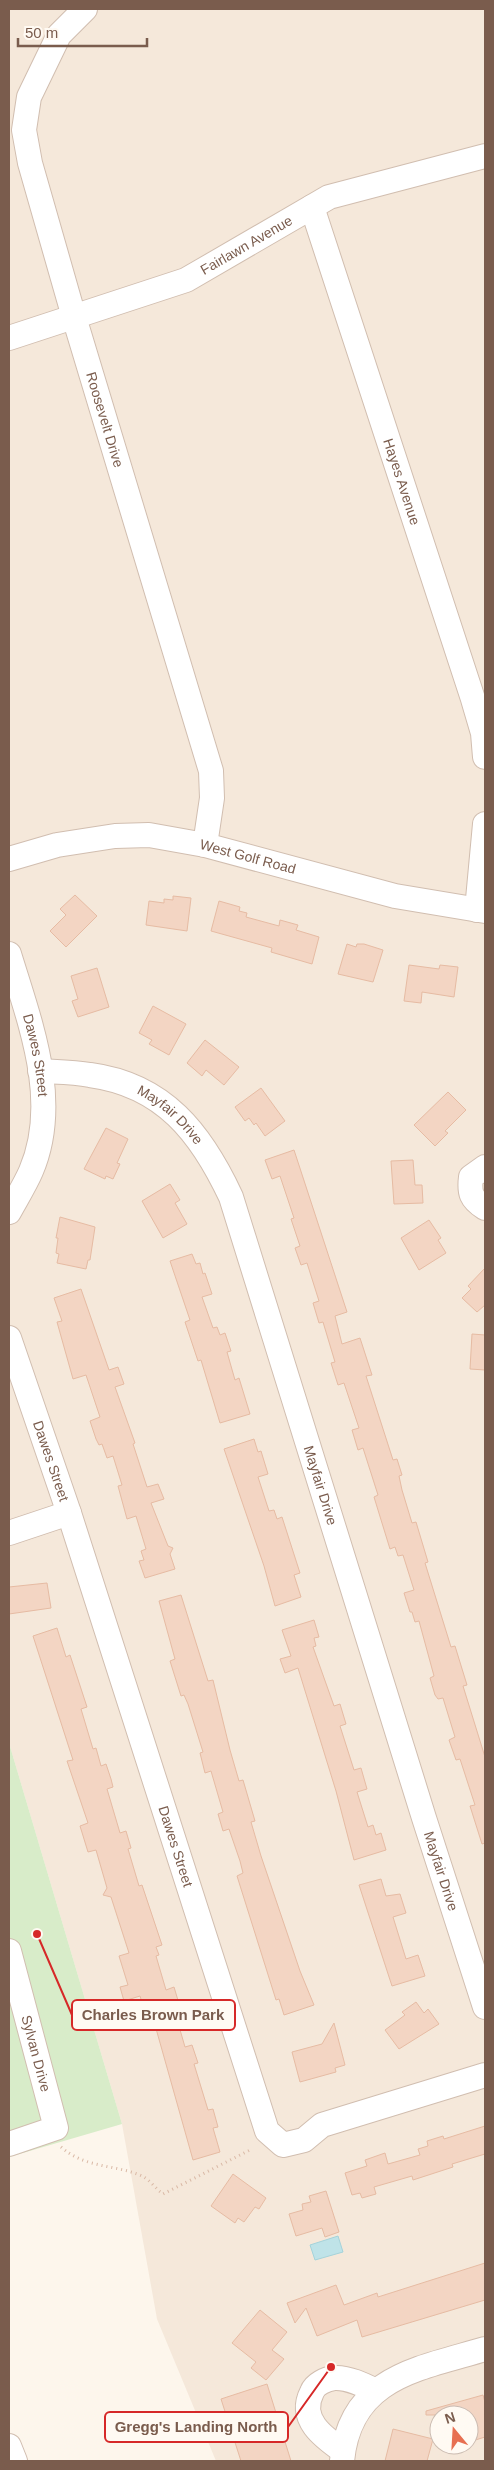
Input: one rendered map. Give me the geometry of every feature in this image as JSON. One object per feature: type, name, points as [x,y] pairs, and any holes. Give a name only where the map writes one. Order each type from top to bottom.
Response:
[{"type":"street","name":"Roosevelt Drive","points":[[85,9],[58,35],[17,118],[24,130],[30,163],[74,317],[211,771],[212,798],[205,845]]},
{"type":"street","name":"Fairlawn Avenue","points":[[9,338],[186,280],[329,197],[485,156]]},
{"type":"street","name":"Hayes Avenue","points":[[312,207],[473,699],[483,733],[485,757]]},
{"type":"street","points":[[481,910],[485,824]]},
{"type":"street","name":"West Golf Road","points":[[9,859],[57,845],[115,836],[149,835],[205,845],[394,896],[481,910]]},
{"type":"street","name":"Dawes Street","points":[[9,954],[28,1015],[44,1087],[42,1130],[31,1170],[9,1212]]},
{"type":"street","name":"Mayfair Drive","points":[[40,1071],[91,1074],[120,1081],[148,1092],[175,1112],[196,1134],[219,1171],[231,1197],[424,1818],[485,2007]]},
{"type":"street","points":[[485,1167],[471,1177],[469,1190],[473,1200],[485,1208]]},
{"type":"street","name":"Dawes Street","points":[[9,1338],[69,1513],[268,2130],[283,2145],[304,2140],[322,2125],[485,2075]]},
{"type":"street","points":[[9,1533],[69,1513]]},
{"type":"street","name":"Sylvan Drive","points":[[9,1951],[52,2129]]},
{"type":"street","points":[[9,2144],[52,2129]]},
{"type":"street","points":[[343,2456],[344,2442],[364,2400],[376,2390],[389,2381],[485,2349]]},
{"type":"street","points":[[343,2456],[322,2435],[310,2419],[306,2404],[312,2389],[324,2381],[336,2378],[356,2382],[376,2390]]},
{"type":"street","points":[[9,2446],[15,2461]]},
{"type":"path","points":[[52,2129],[63,2149],[98,2166],[135,2173],[145,2178],[163,2194],[252,2148]]},
{"type":"shaded area","points":[[9,9],[485,9],[485,2461],[216,2461],[157,2319],[122,2124],[9,1743]]},
{"type":"green space","points":[[9,1743],[122,2124],[9,2157]]},
{"type":"water","points":[[338,2236],[343,2252],[315,2260],[310,2245]]},
{"type":"building","points":[[75,895],[97,916],[66,947],[50,931],[66,915],[60,909]]},
{"type":"building","points":[[173,896],[191,898],[187,931],[146,925],[149,901],[164,903],[164,899],[173,900]]},
{"type":"building","points":[[219,901],[240,907],[239,911],[247,913],[246,917],[279,926],[280,920],[298,925],[296,930],[319,937],[312,964],[271,952],[272,948],[211,931]]},
{"type":"building","points":[[347,944],[356,947],[357,944],[364,944],[383,950],[373,982],[338,974]]},
{"type":"building","points":[[409,965],[439,969],[440,965],[458,967],[454,997],[422,992],[421,1003],[404,1001]]},
{"type":"building","points":[[97,968],[109,1007],[78,1017],[72,1001],[78,999],[71,976]]},
{"type":"building","points":[[153,1006],[186,1024],[169,1055],[149,1044],[152,1040],[139,1033]]},
{"type":"building","points":[[205,1040],[239,1067],[224,1085],[206,1070],[202,1076],[187,1063]]},
{"type":"building","points":[[261,1088],[285,1121],[265,1136],[256,1123],[254,1125],[249,1118],[245,1121],[235,1107]]},
{"type":"building","points":[[448,1092],[466,1110],[445,1131],[448,1133],[435,1146],[414,1125]]},
{"type":"building","points":[[106,1128],[128,1139],[117,1163],[120,1164],[113,1179],[106,1176],[105,1179],[84,1169]]},
{"type":"building","points":[[294,1150],[347,1312],[335,1316],[342,1344],[360,1338],[372,1375],[366,1376],[393,1460],[397,1459],[402,1475],[399,1476],[402,1490],[412,1523],[416,1522],[428,1562],[425,1563],[451,1647],[455,1646],[467,1685],[463,1686],[485,1757],[485,1843],[482,1844],[470,1806],[475,1805],[460,1759],[456,1760],[449,1740],[455,1737],[443,1698],[438,1699],[435,1695],[430,1678],[434,1676],[419,1621],[415,1622],[404,1593],[414,1590],[403,1555],[398,1556],[395,1547],[390,1549],[374,1497],[378,1495],[363,1448],[358,1450],[352,1430],[359,1428],[344,1383],[338,1385],[331,1363],[335,1362],[323,1322],[319,1323],[313,1303],[319,1301],[307,1263],[301,1265],[295,1248],[300,1246],[291,1219],[294,1218],[280,1176],[272,1179],[265,1160]]},
{"type":"building","points":[[413,1160],[415,1185],[422,1185],[423,1203],[394,1204],[391,1161]]},
{"type":"building","points":[[170,1184],[180,1200],[175,1203],[187,1224],[163,1238],[142,1201]]},
{"type":"building","points":[[60,1217],[95,1227],[90,1260],[88,1260],[86,1269],[57,1263],[59,1254],[56,1253],[58,1238],[56,1238]]},
{"type":"building","points":[[429,1220],[441,1238],[438,1240],[446,1253],[419,1270],[401,1238]]},
{"type":"building","points":[[192,1254],[196,1264],[200,1263],[203,1274],[205,1273],[212,1294],[202,1297],[213,1328],[217,1327],[220,1335],[225,1333],[231,1351],[227,1352],[235,1380],[239,1378],[250,1414],[220,1423],[201,1360],[198,1361],[185,1322],[190,1320],[170,1261]]},
{"type":"building","points":[[485,1268],[485,1305],[477,1312],[462,1298],[471,1289],[468,1286]]},
{"type":"building","points":[[81,1289],[109,1370],[118,1367],[124,1384],[115,1387],[135,1443],[133,1444],[147,1487],[158,1484],[164,1499],[151,1503],[168,1546],[173,1548],[170,1554],[175,1569],[145,1578],[139,1561],[144,1560],[141,1551],[146,1549],[136,1516],[127,1519],[118,1486],[122,1485],[113,1456],[107,1458],[102,1444],[99,1445],[96,1439],[90,1421],[100,1417],[86,1375],[73,1379],[57,1322],[62,1321],[54,1298]]},
{"type":"building","points":[[472,1334],[485,1335],[485,1370],[470,1369]]},
{"type":"building","points":[[254,1439],[258,1452],[261,1451],[268,1474],[258,1477],[269,1511],[274,1510],[277,1519],[282,1517],[300,1573],[294,1575],[301,1597],[275,1606],[264,1566],[224,1449]]},
{"type":"building","points":[[47,1583],[51,1608],[9,1614],[9,1587]]},
{"type":"building","points":[[181,1595],[208,1681],[213,1680],[239,1781],[243,1780],[255,1821],[251,1822],[261,1856],[300,1971],[314,2005],[284,2015],[279,1999],[276,2000],[237,1876],[243,1873],[240,1861],[229,1829],[223,1831],[218,1814],[223,1812],[211,1771],[205,1773],[200,1753],[203,1752],[188,1704],[184,1695],[181,1696],[170,1661],[175,1659],[159,1601]]},
{"type":"building","points":[[314,1620],[319,1637],[314,1638],[316,1646],[313,1647],[334,1706],[340,1704],[346,1724],[340,1726],[354,1770],[361,1768],[367,1789],[357,1792],[368,1827],[373,1825],[376,1835],[381,1833],[386,1850],[354,1860],[336,1791],[298,1668],[285,1673],[280,1659],[291,1656],[282,1630]]},
{"type":"building","points":[[57,1628],[66,1657],[70,1655],[87,1707],[81,1709],[93,1749],[96,1748],[101,1766],[106,1764],[111,1779],[113,1787],[107,1789],[120,1833],[126,1831],[131,1848],[128,1849],[139,1886],[142,1885],[162,1945],[156,1947],[159,1955],[156,1956],[166,1990],[174,1987],[180,2007],[174,2009],[185,2047],[192,2045],[198,2063],[194,2064],[208,2110],[213,2109],[218,2127],[213,2128],[220,2152],[193,2160],[155,2025],[149,2014],[146,2015],[140,1996],[124,2001],[120,1987],[128,1985],[119,1956],[129,1953],[111,1897],[103,1895],[107,1888],[96,1850],[88,1852],[80,1826],[88,1823],[67,1761],[73,1760],[33,1636]]},
{"type":"building","points":[[381,1879],[386,1896],[400,1894],[406,1913],[393,1917],[406,1959],[418,1955],[425,1976],[392,1986],[359,1885]]},
{"type":"building","points":[[416,2002],[424,2013],[428,2009],[439,2024],[399,2049],[385,2030],[405,2015],[402,2012]]},
{"type":"building","points":[[334,2023],[345,2065],[335,2068],[336,2072],[300,2082],[292,2052],[322,2044]]},
{"type":"building","points":[[485,2126],[485,2154],[452,2164],[453,2167],[413,2180],[412,2176],[374,2187],[376,2194],[362,2198],[360,2193],[352,2195],[345,2173],[367,2166],[365,2160],[385,2153],[388,2164],[420,2155],[418,2149],[428,2146],[427,2141],[443,2136],[444,2139]]},
{"type":"building","points":[[233,2174],[266,2198],[259,2209],[255,2207],[244,2222],[238,2218],[235,2223],[211,2206]]},
{"type":"building","points":[[326,2191],[339,2232],[325,2237],[322,2228],[296,2236],[289,2214],[303,2210],[302,2204],[311,2202],[309,2196]]},
{"type":"building","points":[[485,2263],[485,2300],[362,2337],[357,2320],[317,2336],[306,2308],[295,2323],[287,2303],[336,2285],[344,2305],[377,2293],[378,2297]]},
{"type":"building","points":[[260,2310],[287,2332],[272,2350],[284,2359],[266,2380],[251,2368],[256,2362],[232,2343]]},
{"type":"building","points":[[267,2384],[291,2461],[241,2461],[221,2399]]},
{"type":"building","points":[[483,2395],[485,2402],[485,2437],[479,2439],[479,2405],[447,2405]]},
{"type":"building","points":[[393,2429],[429,2438],[427,2461],[385,2461]]},
{"type":"place","name":"Charles Brown Park","points":[[37,1934]]},
{"type":"place","name":"Gregg's Landing North","points":[[331,2367]]}]
